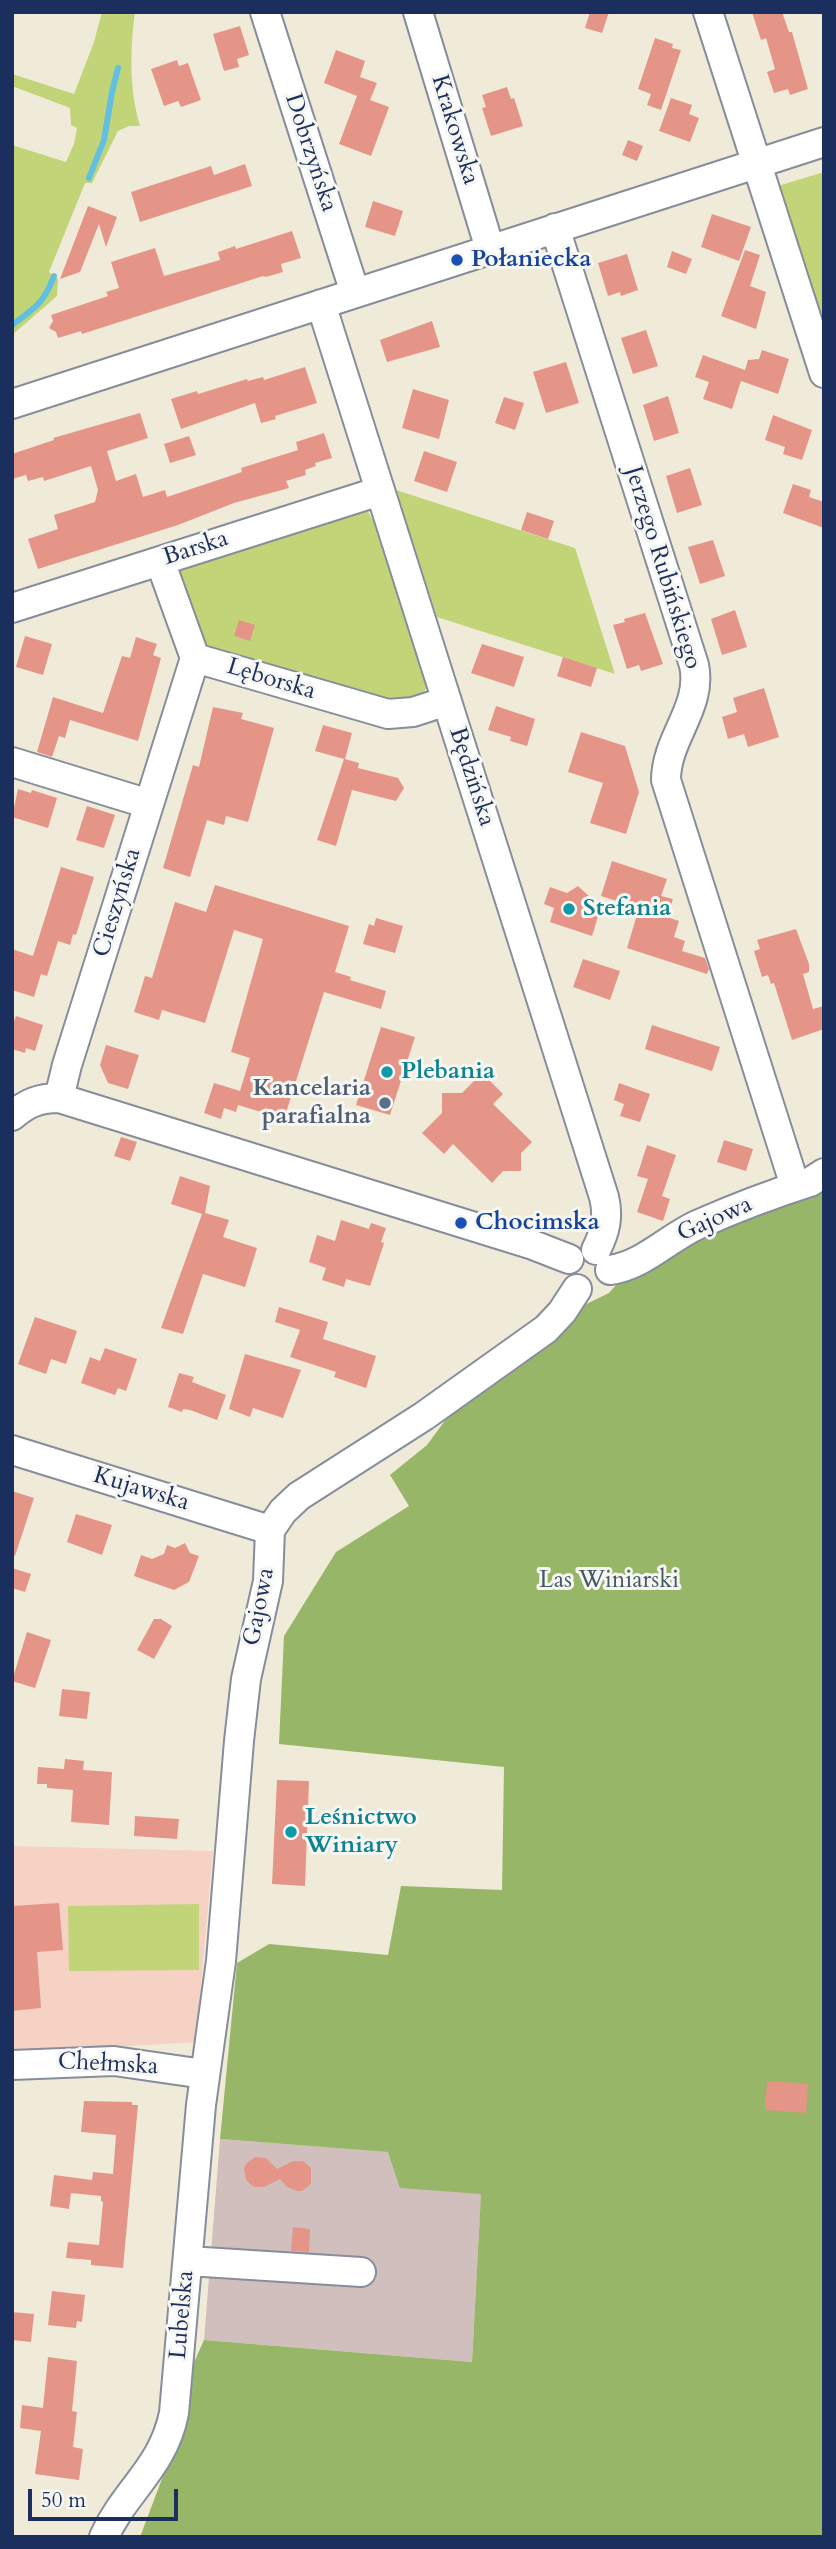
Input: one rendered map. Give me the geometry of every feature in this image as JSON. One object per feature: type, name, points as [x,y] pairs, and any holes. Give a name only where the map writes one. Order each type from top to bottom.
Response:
[{"type":"street","name":"Dobrzyńska","points":[[265,12],[355,293]]},
{"type":"street","name":"Krakowska","points":[[418,12],[491,249]]},
{"type":"street","points":[[708,12],[821,358]]},
{"type":"street","points":[[12,404],[824,142]]},
{"type":"street","name":"Jerzego Rubińskiego","points":[[555,228],[694,665],[694,698],[668,757],[666,780],[796,1186]]},
{"type":"street","name":"Będzińska","points":[[321,304],[604,1197],[607,1208],[603,1260]]},
{"type":"street","name":"Barska","points":[[12,608],[380,491]]},
{"type":"street","name":"Lęborska","points":[[160,561],[195,658],[388,714],[413,712],[447,701]]},
{"type":"street","name":"Cieszyńska","points":[[59,1098],[67,1065],[195,658]]},
{"type":"street","points":[[12,762],[149,804]]},
{"type":"street","points":[[12,1116],[25,1104],[42,1098],[59,1098],[533,1245],[569,1259]]},
{"type":"street","name":"Gajowa","points":[[603,1260],[633,1265],[664,1243],[697,1225],[824,1173]]},
{"type":"street","points":[[584,1248],[603,1260],[603,1284],[598,1288],[591,1291],[577,1289],[571,1284],[566,1272],[569,1259],[584,1248]]},
{"type":"street","points":[[270,1530],[283,1511],[299,1496],[424,1416],[546,1329],[562,1312],[577,1289]]},
{"type":"street","name":"Kujawska","points":[[12,1450],[270,1530]]},
{"type":"street","name":"Gajowa","points":[[204,2074],[221,1961],[244,1691],[268,1581],[270,1530]]},
{"type":"street","name":"Chełmska","points":[[12,2065],[114,2061],[204,2074]]},
{"type":"street","name":"Lubelska","points":[[104,2537],[116,2514],[158,2459],[171,2429],[204,2074]]},
{"type":"street","points":[[188,2261],[361,2272]]},
{"type":"shaded area","points":[[12,1846],[213,1851],[196,2042],[12,2053]]},
{"type":"shaded area","points":[[220,2139],[483,2159],[472,2362],[204,2340]]},
{"type":"green space","points":[[102,12],[135,12],[132,69],[140,126],[129,126],[118,131],[92,183],[85,183],[49,272],[58,279],[57,296],[12,335],[12,145],[66,162],[77,128],[71,125],[70,108],[12,86],[12,74],[74,94],[94,42]]},
{"type":"green space","points":[[824,172],[824,322],[816,312],[778,186]]},
{"type":"green space","points":[[396,490],[575,548],[615,674],[437,617]]},
{"type":"green space","points":[[362,509],[368,512],[376,525],[427,680],[424,696],[394,704],[210,650],[203,643],[178,579],[183,567]]},
{"type":"green space","name":"Las Winiarski","points":[[824,1184],[824,2537],[140,2537],[174,2447],[187,2378],[204,2340],[472,2362],[481,2194],[400,2188],[388,2152],[220,2139],[237,1963],[269,1944],[388,1955],[401,1886],[502,1890],[504,1767],[279,1744],[284,1636],[336,1552],[409,1506],[390,1475],[427,1445],[455,1407],[580,1307],[609,1293],[623,1277],[677,1246]]},
{"type":"green space","points":[[199,1904],[199,1970],[69,1971],[68,1906]]},
{"type":"building","points":[[590,12],[609,12],[602,33],[585,28]]},
{"type":"building","points":[[752,12],[782,12],[789,32],[792,32],[808,89],[790,95],[788,89],[774,93],[767,72],[775,69],[766,38],[761,40]]},
{"type":"building","points":[[240,26],[249,55],[237,59],[239,67],[224,71],[213,34]]},
{"type":"building","points":[[655,38],[681,50],[661,110],[647,105],[651,94],[638,89]]},
{"type":"building","points":[[336,50],[365,61],[360,77],[377,83],[370,100],[389,107],[371,156],[339,144],[357,96],[324,83]]},
{"type":"building","points":[[177,60],[179,66],[188,63],[201,100],[181,107],[178,101],[164,106],[151,69]]},
{"type":"building","points":[[507,87],[511,99],[514,98],[523,126],[491,136],[482,108],[486,107],[482,95]]},
{"type":"building","points":[[671,98],[692,105],[689,114],[699,118],[690,142],[659,131]]},
{"type":"building","points":[[628,140],[643,146],[637,161],[622,155]]},
{"type":"building","points":[[245,164],[252,186],[140,222],[131,192],[211,166],[214,175]]},
{"type":"building","points":[[373,201],[403,211],[395,236],[365,227]]},
{"type":"building","points":[[88,206],[117,217],[106,247],[99,224],[80,272],[60,279]]},
{"type":"building","points":[[712,214],[751,227],[739,261],[701,247]]},
{"type":"building","points":[[292,231],[301,258],[281,264],[283,272],[82,334],[81,331],[58,338],[56,332],[49,328],[53,321],[51,315],[108,296],[106,292],[119,288],[111,262],[155,248],[164,276],[220,260],[218,252],[235,246],[236,249]]},
{"type":"building","points":[[745,250],[760,255],[750,286],[766,292],[756,329],[721,316]]},
{"type":"building","points":[[672,251],[692,259],[686,274],[667,267]]},
{"type":"building","points":[[627,254],[638,290],[621,296],[620,292],[608,296],[598,263]]},
{"type":"building","points":[[432,321],[440,347],[387,362],[380,340]]},
{"type":"building","points":[[646,330],[658,366],[633,374],[621,338]]},
{"type":"building","points":[[762,350],[789,359],[778,394],[741,381],[732,409],[703,399],[709,382],[695,377],[703,355],[745,370],[748,360],[759,359]]},
{"type":"building","points":[[566,362],[579,403],[546,413],[533,372]]},
{"type":"building","points":[[305,367],[317,403],[261,423],[255,403],[181,429],[171,399],[247,379],[248,381],[263,377],[264,380]]},
{"type":"building","points":[[413,389],[449,400],[439,439],[402,428]]},
{"type":"building","points":[[668,396],[679,433],[654,441],[643,405]]},
{"type":"building","points":[[504,397],[524,403],[515,430],[495,423]]},
{"type":"building","points":[[140,413],[148,438],[107,451],[116,481],[136,474],[143,497],[165,490],[167,497],[242,472],[241,468],[298,450],[296,442],[324,433],[332,458],[315,463],[316,466],[305,470],[306,475],[286,481],[289,488],[234,503],[178,525],[38,569],[28,539],[58,529],[54,515],[95,502],[98,490],[91,466],[44,481],[43,477],[28,481],[26,475],[12,479],[12,454],[54,440],[53,438]]},
{"type":"building","points":[[773,415],[812,430],[802,460],[783,454],[785,447],[765,440]]},
{"type":"building","points":[[189,436],[196,455],[170,463],[164,444]]},
{"type":"building","points":[[424,451],[457,462],[447,492],[414,481]]},
{"type":"building","points":[[690,468],[702,505],[677,513],[666,476]]},
{"type":"building","points":[[793,484],[811,490],[809,497],[824,502],[824,528],[783,513]]},
{"type":"building","points":[[527,512],[554,521],[548,539],[521,530]]},
{"type":"building","points":[[713,540],[725,576],[700,584],[688,547]]},
{"type":"building","points":[[735,610],[747,647],[722,655],[711,619]]},
{"type":"building","points":[[645,613],[663,664],[641,671],[639,665],[627,669],[613,625]]},
{"type":"building","points":[[239,620],[255,625],[250,641],[234,636]]},
{"type":"building","points":[[25,636],[52,644],[43,675],[16,667]]},
{"type":"building","points":[[136,637],[157,644],[153,655],[161,658],[138,741],[70,720],[65,738],[59,736],[52,757],[37,752],[53,697],[103,713],[122,656],[130,658]]},
{"type":"building","points":[[482,644],[524,657],[514,687],[471,673]]},
{"type":"building","points":[[563,657],[597,668],[591,687],[557,676]]},
{"type":"building","points":[[764,688],[779,737],[748,747],[744,734],[728,739],[722,717],[737,712],[733,698]]},
{"type":"building","points":[[496,706],[535,719],[527,746],[510,741],[511,737],[488,730]]},
{"type":"building","points":[[213,707],[243,713],[241,719],[274,728],[248,822],[226,816],[224,825],[207,820],[190,877],[163,868],[193,765],[199,767]]},
{"type":"building","points":[[323,725],[352,733],[345,759],[359,763],[358,768],[398,778],[404,788],[396,801],[352,790],[336,846],[317,840],[344,759],[315,751]]},
{"type":"building","points":[[581,732],[625,746],[639,792],[626,834],[590,823],[603,783],[568,772]]},
{"type":"building","points":[[18,789],[31,793],[32,790],[57,798],[48,828],[12,817]]},
{"type":"building","points":[[87,806],[115,815],[104,848],[76,840]]},
{"type":"building","points":[[612,861],[667,879],[661,896],[673,899],[667,917],[679,921],[674,937],[685,941],[682,951],[705,958],[709,969],[707,974],[627,948],[639,908],[601,896]]},
{"type":"building","points":[[61,867],[94,877],[76,935],[73,934],[70,945],[58,941],[47,976],[41,974],[34,997],[12,990],[12,949],[33,956]]},
{"type":"building","points":[[215,885],[349,926],[335,972],[351,977],[350,980],[386,991],[381,1009],[324,992],[284,1119],[238,1105],[236,1112],[224,1108],[221,1119],[204,1113],[214,1083],[240,1091],[250,1058],[231,1052],[263,939],[234,930],[205,1023],[162,1010],[159,1020],[134,1012],[145,976],[152,978],[175,902],[206,912]]},
{"type":"building","name":"Stefania","points":[[578,886],[601,907],[592,936],[550,922],[554,908],[544,904],[550,887],[567,893]]},
{"type":"building","points":[[376,918],[403,926],[395,953],[363,944],[369,924],[374,926]]},
{"type":"building","points":[[796,929],[809,964],[809,972],[803,974],[813,1009],[824,1006],[824,1029],[792,1040],[774,983],[771,984],[768,975],[762,977],[754,951],[760,949],[757,940]]},
{"type":"building","points":[[583,959],[620,971],[610,1000],[573,987]]},
{"type":"building","points":[[16,1016],[43,1025],[35,1051],[26,1048],[25,1053],[12,1049],[12,1027]]},
{"type":"building","points":[[652,1025],[720,1047],[712,1071],[645,1049]]},
{"type":"building","name":"Plebania","points":[[381,1027],[415,1037],[390,1115],[356,1105]]},
{"type":"building","points":[[106,1045],[139,1055],[128,1089],[108,1083],[100,1065]]},
{"type":"building","points":[[482,1073],[503,1094],[493,1104],[532,1142],[521,1153],[521,1171],[503,1171],[492,1183],[453,1144],[444,1154],[422,1133],[442,1113],[442,1093],[462,1093]]},
{"type":"building","points":[[619,1083],[650,1094],[640,1122],[620,1116],[624,1104],[614,1100]]},
{"type":"building","points":[[121,1137],[137,1142],[130,1161],[114,1156]]},
{"type":"building","points":[[724,1140],[753,1149],[746,1171],[717,1162]]},
{"type":"building","points":[[647,1145],[676,1155],[662,1196],[670,1199],[663,1221],[637,1212],[648,1179],[637,1176]]},
{"type":"building","points":[[180,1176],[210,1186],[205,1213],[229,1220],[223,1237],[257,1248],[245,1287],[203,1274],[183,1334],[161,1328],[202,1214],[171,1204]]},
{"type":"building","points":[[341,1220],[369,1229],[371,1223],[386,1228],[370,1286],[346,1279],[344,1287],[322,1280],[326,1268],[309,1262],[317,1235],[335,1241]]},
{"type":"building","points":[[279,1307],[328,1322],[323,1339],[376,1356],[366,1388],[334,1377],[336,1372],[290,1357],[300,1330],[275,1322]]},
{"type":"building","points":[[35,1317],[77,1331],[66,1364],[51,1359],[46,1374],[18,1364]]},
{"type":"building","points":[[105,1348],[137,1359],[126,1391],[118,1388],[115,1395],[81,1383],[90,1357],[100,1361]]},
{"type":"building","points":[[245,1354],[301,1370],[283,1418],[253,1408],[250,1417],[229,1409]]},
{"type":"building","points":[[179,1373],[194,1377],[192,1382],[226,1395],[217,1420],[190,1410],[183,1409],[182,1412],[168,1407]]},
{"type":"building","points":[[12,1491],[34,1498],[15,1556],[12,1555]]},
{"type":"building","points":[[76,1514],[112,1525],[102,1555],[67,1542]]},
{"type":"building","points":[[185,1543],[190,1553],[199,1556],[189,1582],[174,1590],[134,1576],[141,1555],[152,1559],[164,1554],[167,1545],[175,1548]]},
{"type":"building","points":[[12,1568],[31,1574],[25,1592],[12,1588]]},
{"type":"building","points":[[154,1619],[161,1619],[172,1626],[154,1659],[137,1650]]},
{"type":"building","points":[[27,1632],[51,1640],[35,1688],[12,1681]]},
{"type":"building","points":[[62,1689],[90,1692],[87,1719],[59,1716]]},
{"type":"building","points":[[65,1759],[84,1761],[83,1770],[112,1772],[109,1825],[71,1822],[73,1790],[47,1788],[47,1784],[37,1784],[38,1767],[64,1769]]},
{"type":"building","name":"Leśnictwo Winiary","points":[[277,1780],[309,1781],[305,1886],[272,1884]]},
{"type":"building","points":[[135,1816],[179,1819],[177,1839],[134,1836]]},
{"type":"building","points":[[59,1903],[63,1950],[37,1952],[41,2008],[12,2011],[12,1906]]},
{"type":"building","points":[[767,2081],[808,2084],[806,2113],[765,2110]]},
{"type":"building","points":[[84,2101],[132,2102],[132,2105],[138,2105],[123,2268],[91,2265],[91,2260],[66,2258],[68,2242],[99,2245],[103,2202],[101,2196],[71,2193],[69,2209],[50,2206],[54,2175],[92,2180],[93,2172],[113,2174],[116,2135],[81,2132]]},
{"type":"building","points":[[255,2157],[266,2158],[277,2169],[293,2161],[303,2161],[311,2168],[311,2184],[302,2191],[297,2191],[287,2187],[280,2179],[264,2187],[254,2187],[246,2180],[244,2169]]},
{"type":"building","points":[[293,2227],[310,2229],[309,2252],[291,2251]]},
{"type":"building","points":[[52,2291],[85,2295],[82,2322],[77,2321],[76,2328],[48,2325]]},
{"type":"building","points":[[12,2312],[34,2314],[31,2342],[12,2340]]},
{"type":"building","points":[[48,2357],[77,2361],[72,2411],[77,2412],[73,2447],[83,2449],[79,2480],[35,2474],[41,2431],[20,2428],[22,2405],[43,2408]]},
{"type":"waterway","points":[[89,178],[104,140],[118,68]]},
{"type":"waterway","points":[[12,325],[38,304],[54,276]]},
{"type":"place","name":"Połaniecka","points":[[457,260]]},
{"type":"place","name":"Stefania","points":[[569,909]]},
{"type":"place","name":"Plebania","points":[[387,1072]]},
{"type":"place","name":"Kancelaria parafialna","points":[[385,1103]]},
{"type":"place","name":"Chocimska","points":[[461,1223]]},
{"type":"place","name":"Leśnictwo Winiary","points":[[291,1832]]}]
